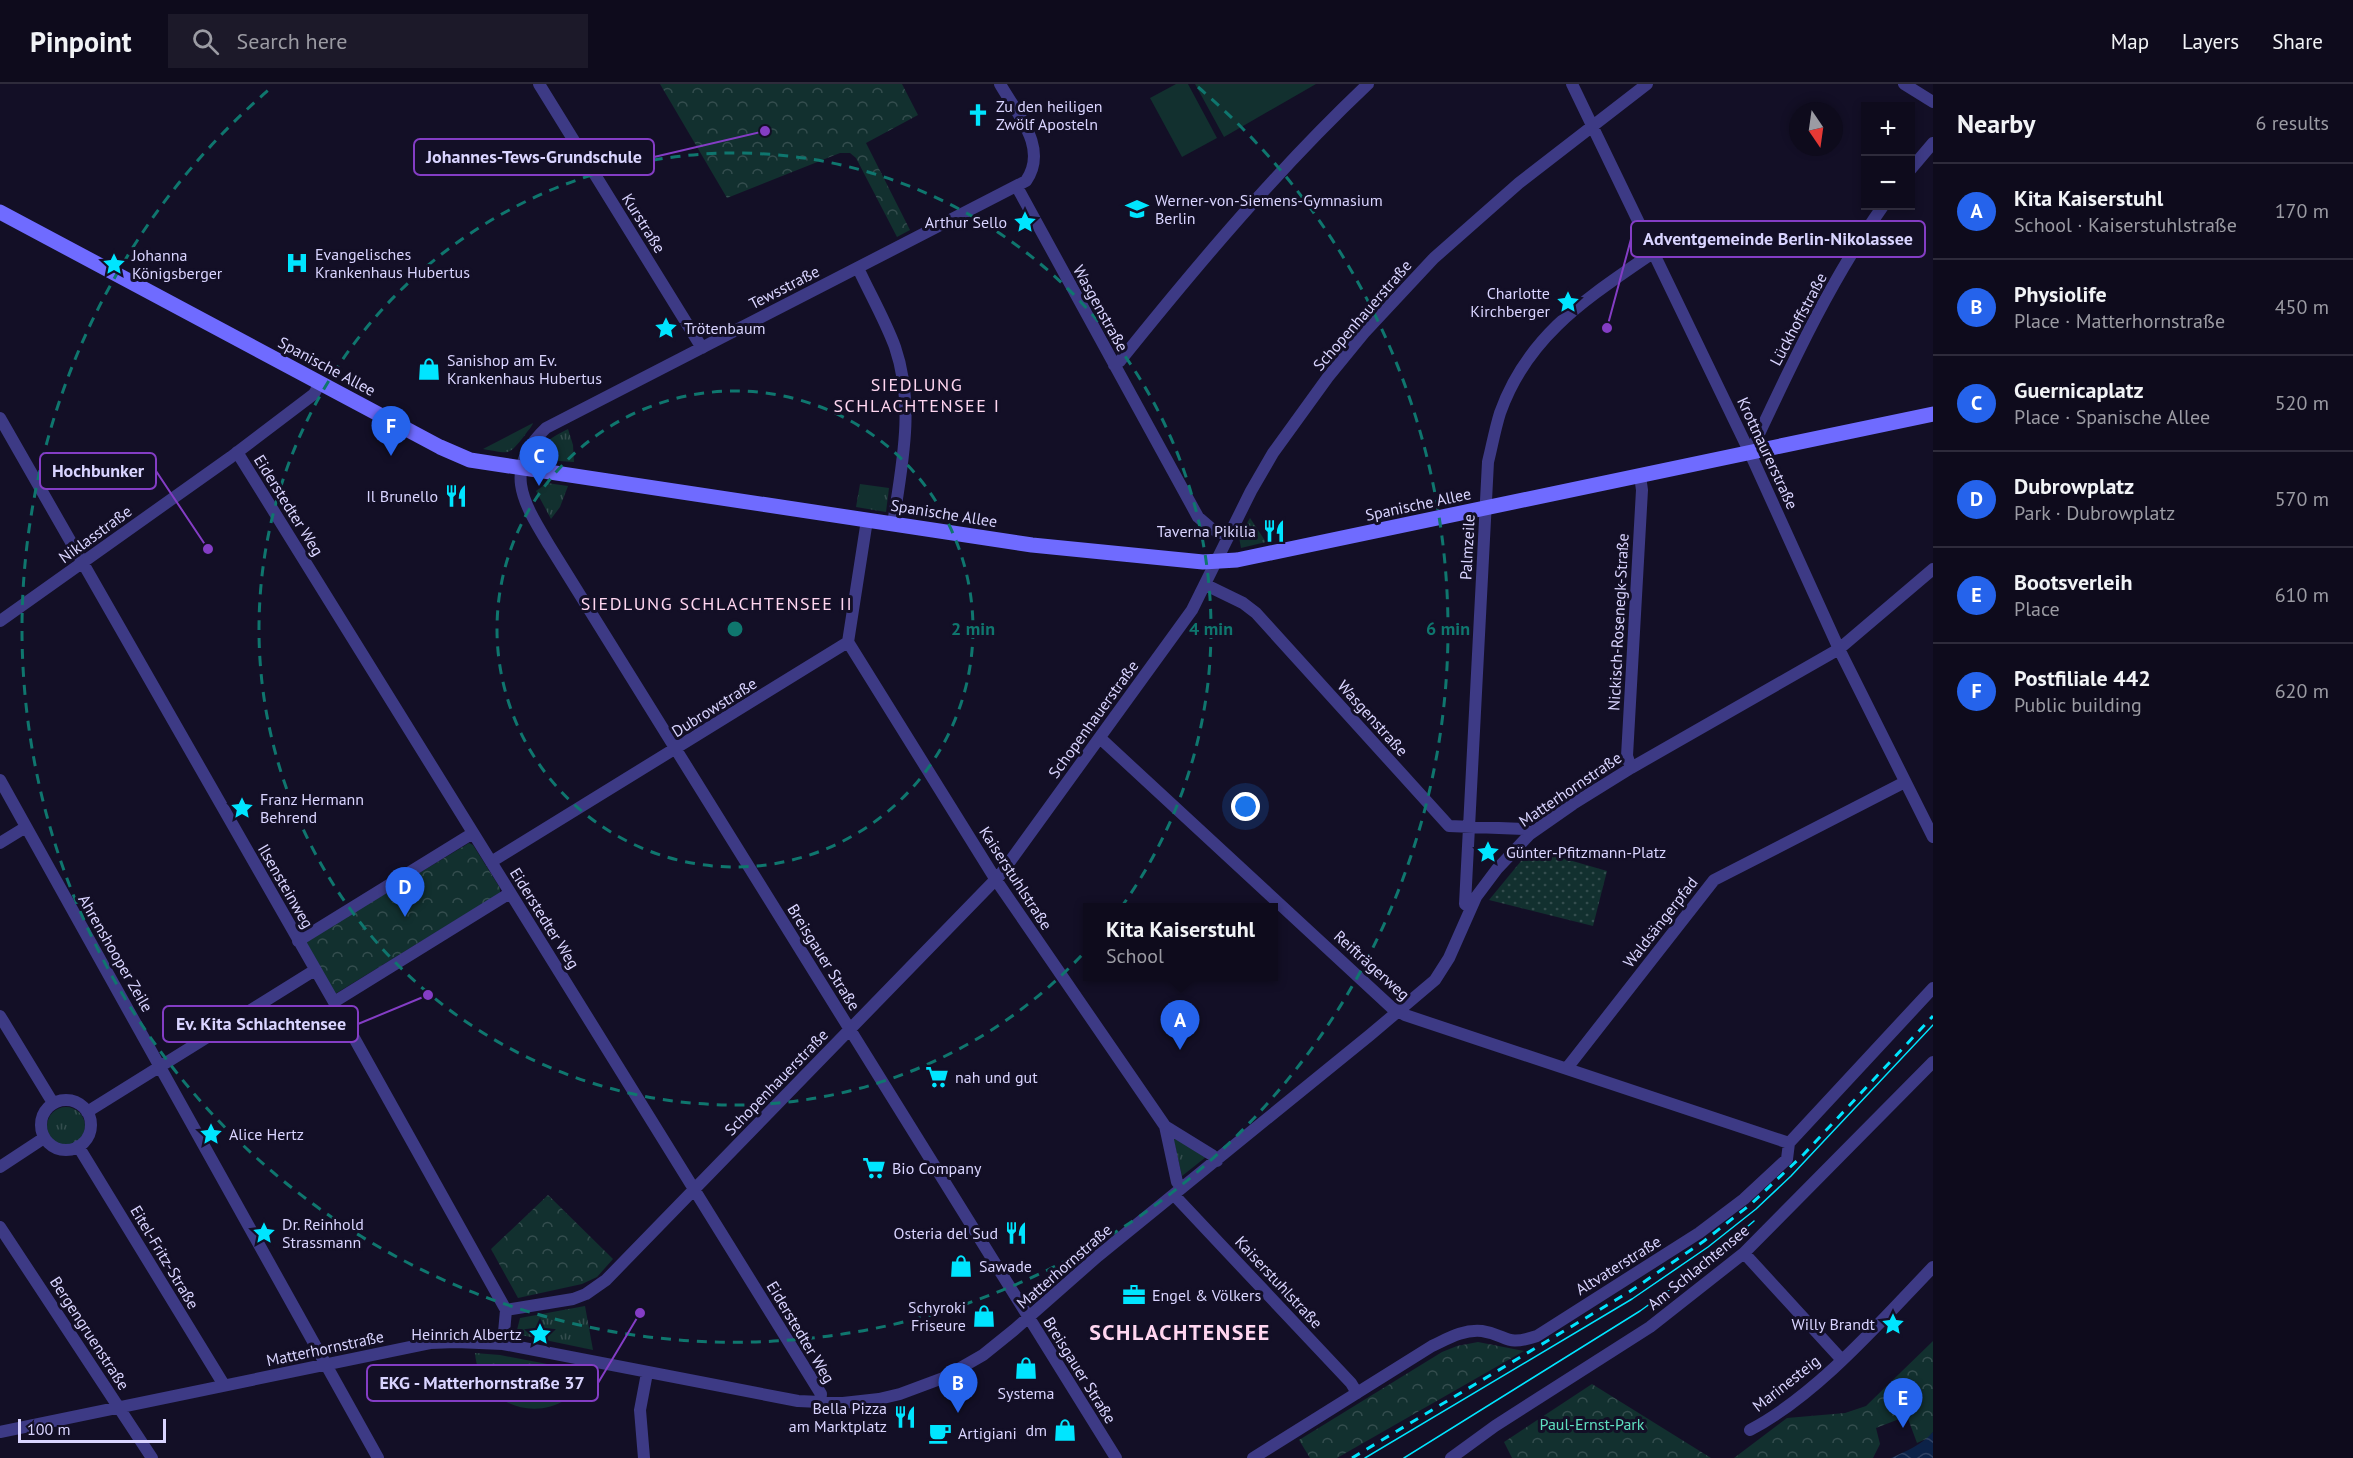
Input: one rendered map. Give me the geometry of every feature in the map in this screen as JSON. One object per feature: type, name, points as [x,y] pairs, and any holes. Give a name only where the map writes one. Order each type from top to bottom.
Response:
[{"type":"main road","name":"Spanische Allee","points":[[0,212],[455,454],[488,463],[1032,545],[1171,559],[1215,561],[1257,556],[1933,414]]},
{"type":"street","name":"Kurstraße","points":[[538,84],[702,348]]},
{"type":"street","points":[[1000,84],[1032,139],[1035,152],[1035,165],[1032,173],[1017,188]]},
{"type":"street","points":[[1114,365],[1195,268],[1276,177],[1368,84]]},
{"type":"street","name":"Krottnaurerstraße","points":[[1572,84],[1750,453],[1839,649],[1933,837]]},
{"type":"street","name":"Schopenhauerstraße","points":[[506,1310],[573,1299],[586,1294],[606,1280],[996,880],[1192,610],[1206,585],[1215,561],[1273,453],[1328,377],[1364,333],[1434,258],[1519,183],[1647,84]]},
{"type":"street","points":[[1904,84],[1933,102]]},
{"type":"street","points":[[1915,165],[1933,143]]},
{"type":"street","name":"Tewsstraße","points":[[522,468],[529,446],[546,428],[1017,188]]},
{"type":"street","name":"Wasgenstraße","points":[[1017,188],[1198,517],[1212,529],[1228,536]]},
{"type":"street","name":"Lückhoffstraße","points":[[1750,453],[1799,349],[1830,292],[1880,210]]},
{"type":"street","name":"Palmzeile","points":[[1470,908],[1465,904],[1468,827],[1488,462],[1496,425],[1514,381],[1545,336],[1572,310],[1654,252]]},
{"type":"street","points":[[858,268],[896,349],[905,396],[905,440],[893,524]]},
{"type":"street","name":"Niklasstraße","points":[[0,621],[237,452],[314,394],[320,383]]},
{"type":"street","name":"Ilsensteinweg","points":[[0,418],[334,1002],[506,1310]]},
{"type":"street","name":"Eiderstedter Weg","points":[[237,452],[820,1394],[820,1403]]},
{"type":"street","name":"Breisgauer Straße","points":[[522,468],[522,495],[527,509],[1116,1458]]},
{"type":"street","name":"Nickisch-Rosenegk-Straße","points":[[1631,768],[1627,756],[1640,520],[1640,476]]},
{"type":"street","points":[[848,642],[867,520]]},
{"type":"street","name":"Matterhornstraße","points":[[0,1432],[430,1343],[502,1344],[647,1373],[820,1403],[879,1399],[919,1388],[943,1378],[983,1355],[1029,1318],[1098,1256],[1399,1012],[1435,980],[1443,968],[1470,908],[1497,869],[1530,834],[1631,768],[1839,649],[1933,569]]},
{"type":"street","name":"Wasgenstraße","points":[[1206,585],[1243,603],[1256,613],[1449,826],[1524,829],[1530,834]]},
{"type":"street","name":"Dubrowstraße","points":[[491,862],[848,642]]},
{"type":"street","name":"Kaiserstuhlstraße","points":[[848,642],[996,880],[1165,1126],[1178,1191],[1351,1383],[1357,1393]]},
{"type":"street","name":"Reifträgerweg","points":[[1100,738],[1399,1012],[1789,1143]]},
{"type":"street","name":"Ahrenshooper Zeile","points":[[0,780],[378,1458]]},
{"type":"street","name":"Waldsängerpfad","points":[[1567,1068],[1714,880],[1905,782]]},
{"type":"street","points":[[0,843],[26,827]]},
{"type":"street","points":[[298,941],[473,833]]},
{"type":"street","points":[[334,1002],[510,893]]},
{"type":"street","points":[[87,1112],[315,970]]},
{"type":"street","name":"Altvaterstraße","points":[[1253,1458],[1432,1346],[1458,1334],[1483,1331],[1519,1342],[1537,1336],[1662,1258],[1744,1199],[1787,1159],[1789,1143],[1933,988]]},
{"type":"street","points":[[0,1016],[53,1103]]},
{"type":"street","name":"Am Schlachtensee","points":[[1451,1458],[1495,1426],[1650,1327],[1744,1253],[1933,1062]]},
{"type":"street","points":[[68,1100],[82,1106],[87,1112],[90,1119],[88,1135],[78,1146],[71,1149],[56,1148],[44,1138],[42,1116],[53,1103],[68,1100]]},
{"type":"street","name":"Kaiserstuhlstraße","points":[[1165,1126],[1212,1155],[1217,1161]]},
{"type":"street","points":[[0,1167],[44,1138]]},
{"type":"street","name":"Eitel-Fritz-Straße","points":[[78,1146],[224,1385]]},
{"type":"street","name":"Bergengruenstraße","points":[[0,1227],[152,1458]]},
{"type":"street","name":"Marinesteig","points":[[1744,1253],[1842,1360]]},
{"type":"street","name":"Marinesteig","points":[[1750,1430],[1772,1418],[1842,1360],[1933,1267]]},
{"type":"street","points":[[502,1344],[506,1310]]},
{"type":"street","points":[[645,1458],[640,1410],[647,1373]]},
{"type":"green space","points":[[660,84],[902,84],[918,115],[866,143],[910,230],[897,237],[856,158],[850,153],[840,153],[727,198]]},
{"type":"green space","points":[[1176,84],[1188,84],[1217,138],[1182,157],[1150,98]]},
{"type":"green space","points":[[1195,84],[1316,84],[1224,137]]},
{"type":"green space","points":[[533,423],[512,450],[504,452],[483,449]]},
{"type":"green space","points":[[568,429],[573,445],[574,462],[544,460],[538,451],[548,441]]},
{"type":"green space","points":[[547,483],[568,486],[560,507],[551,519],[536,491]]},
{"type":"green space","points":[[860,484],[889,488],[886,512],[856,507]]},
{"type":"green space","points":[[1250,518],[1266,542],[1241,548],[1239,537]]},
{"type":"green space","points":[[469,843],[473,845],[500,888],[500,893],[335,994],[307,946],[307,941]]},
{"type":"green space","points":[[1531,849],[1607,871],[1593,926],[1489,900]]},
{"type":"green space","points":[[66,1107],[73,1108],[79,1113],[84,1119],[84,1133],[79,1139],[73,1144],[66,1145],[59,1144],[53,1139],[48,1133],[47,1126],[48,1119],[53,1113],[59,1108]]},
{"type":"green space","points":[[1173,1137],[1206,1157],[1182,1176]]},
{"type":"green space","points":[[548,1195],[613,1259],[597,1277],[582,1284],[518,1298],[491,1249]]},
{"type":"green space","points":[[585,1306],[593,1350],[516,1334],[520,1318]]},
{"type":"green space","points":[[1933,1341],[1933,1432],[1928,1438],[1917,1443],[1907,1416],[1876,1428],[1880,1444],[1873,1458],[1734,1458],[1787,1418],[1845,1413],[1866,1406]]},
{"type":"green space","points":[[1478,1342],[1524,1351],[1337,1458],[1310,1458],[1299,1440],[1442,1352]]},
{"type":"green space","points":[[475,1353],[500,1355],[589,1372],[577,1390],[561,1402],[543,1408],[524,1408],[506,1402],[491,1391],[480,1374]]},
{"type":"green space","name":"Paul-Ernst-Park","points":[[1592,1384],[1711,1458],[1512,1458],[1504,1442]]},
{"type":"water","points":[[1933,1432],[1933,1458],[1891,1458],[1919,1444]]},
{"type":"tram line","points":[[1365,1458],[1632,1299],[1708,1247],[1756,1209],[1791,1176],[1933,1025]]},
{"type":"tram line","points":[[1404,1458],[1640,1311],[1697,1270],[1754,1221]]},
{"type":"railway","points":[[1352,1458],[1629,1292],[1704,1241],[1751,1204],[1804,1154],[1933,1016]]},
{"type":"place","name":"Zu den heiligen Zwölf Aposteln","points":[[978,115]]},
{"type":"place","name":"Johannes-Tews-Grundschule","points":[[765,131]]},
{"type":"place","name":"Werner-von-Siemens-Gymnasium Berlin","points":[[1137,209]]},
{"type":"place","name":"Arthur Sello","points":[[1025,222]]},
{"type":"place","name":"Evangelisches Krankenhaus Hubertus","points":[[297,263]]},
{"type":"place","name":"Johanna Königsberger","points":[[114,264]]},
{"type":"place","name":"Charlotte Kirchberger","points":[[1568,302]]},
{"type":"place","name":"Trötenbaum","points":[[666,328]]},
{"type":"place","name":"Adventgemeinde Berlin-Nikolassee","points":[[1607,328]]},
{"type":"place","name":"Sanishop am Ev. Krankenhaus Hubertus","points":[[429,369]]},
{"type":"place","name":"Postfiliale 442","points":[[391,456]]},
{"type":"place","name":"Guernicaplatz","points":[[539,486]]},
{"type":"place","name":"Il Brunello","points":[[456,496]]},
{"type":"place","name":"Taverna Pikilia","points":[[1274,531]]},
{"type":"place","name":"Hochbunker","points":[[208,549]]},
{"type":"place","name":"Franz Hermann Behrend","points":[[242,808]]},
{"type":"place","name":"Günter-Pfitzmann-Platz","points":[[1488,852]]},
{"type":"place","name":"Dubrowplatz","points":[[405,917]]},
{"type":"place","name":"Ev. Kita Schlachtensee","points":[[428,995]]},
{"type":"place","name":"Kita Kaiserstuhl","points":[[1180,1050]]},
{"type":"place","name":"nah und gut","points":[[937,1077]]},
{"type":"place","name":"Alice Hertz","points":[[211,1134]]},
{"type":"place","name":"Bio Company","points":[[874,1168]]},
{"type":"place","name":"Dr. Reinhold Strassmann","points":[[264,1233]]},
{"type":"place","name":"Osteria del Sud","points":[[1016,1233]]},
{"type":"place","name":"Sawade","points":[[961,1266]]},
{"type":"place","name":"Engel & Völkers","points":[[1134,1295]]},
{"type":"place","name":"EKG - Matterhornstraße 37","points":[[640,1313]]},
{"type":"place","name":"Schyroki Friseure","points":[[984,1316]]},
{"type":"place","name":"Willy Brandt","points":[[1893,1324]]},
{"type":"place","name":"Heinrich Albertz","points":[[540,1334]]},
{"type":"place","name":"Systema","points":[[1026,1368]]},
{"type":"place","name":"Physiolife","points":[[958,1413]]},
{"type":"place","name":"Bella Pizza am Marktplatz","points":[[905,1417]]},
{"type":"place","name":"Bootsverleih","points":[[1903,1428]]},
{"type":"place","name":"dm","points":[[1065,1430]]},
{"type":"place","name":"Artigiani","points":[[940,1433]]},
{"type":"district","name":"SIEDLUNG SCHLACHTENSEE I","points":[[917,394]]},
{"type":"district","name":"SIEDLUNG SCHLACHTENSEE II","points":[[717,603]]},
{"type":"district","name":"SCHLACHTENSEE","points":[[1180,1332]]}]
